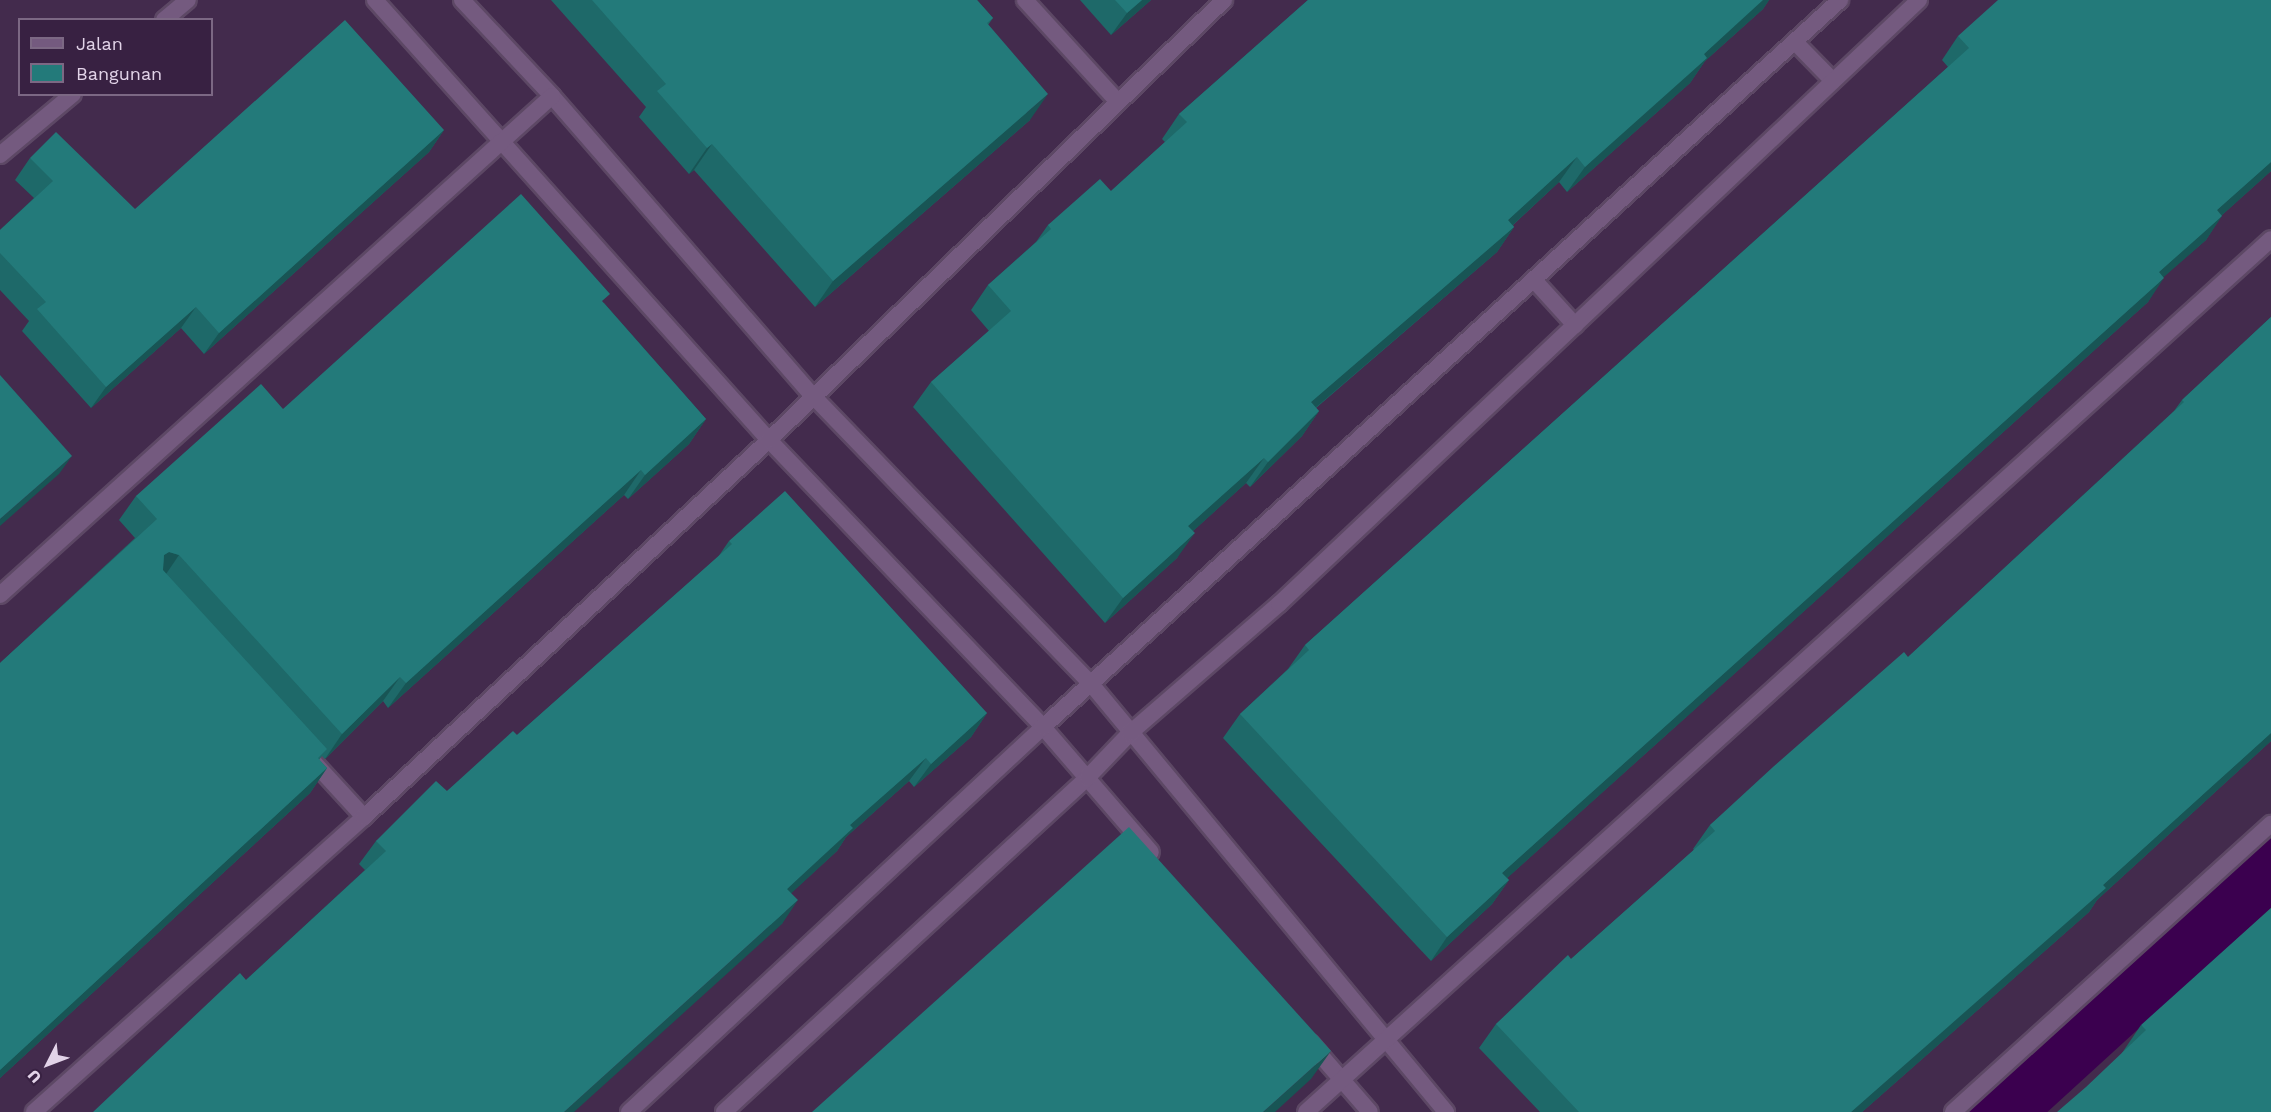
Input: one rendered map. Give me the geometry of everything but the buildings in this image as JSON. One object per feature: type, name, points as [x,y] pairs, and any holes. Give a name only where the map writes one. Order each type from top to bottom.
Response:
[{"type":"street","points":[[166,18],[188,0]]},
{"type":"street","points":[[375,0],[769,440],[1043,727],[1165,869]]},
{"type":"street","points":[[462,0],[552,96],[814,398],[1092,685],[1383,1039],[1446,1112]]},
{"type":"street","points":[[1025,0],[1118,102]]},
{"type":"street","points":[[34,1112],[364,817],[814,398],[1224,0]]},
{"type":"street","points":[[629,1112],[1043,727],[1092,685],[1840,0]]},
{"type":"street","points":[[723,1112],[1088,777],[1130,733],[1279,604],[1919,0]]},
{"type":"street","points":[[1795,42],[1833,81]]},
{"type":"street","points":[[0,155],[71,96]]},
{"type":"street","points":[[0,595],[552,96]]},
{"type":"street","points":[[1306,1112],[1383,1039],[2271,239]]},
{"type":"street","points":[[1534,280],[1575,325]]},
{"type":"street","points":[[300,746],[364,817]]},
{"type":"street","points":[[1953,1112],[2271,824]]},
{"type":"street","points":[[1302,1034],[1370,1112]]},
{"type":"waterway","points":[[1994,1112],[2271,859]]}]
